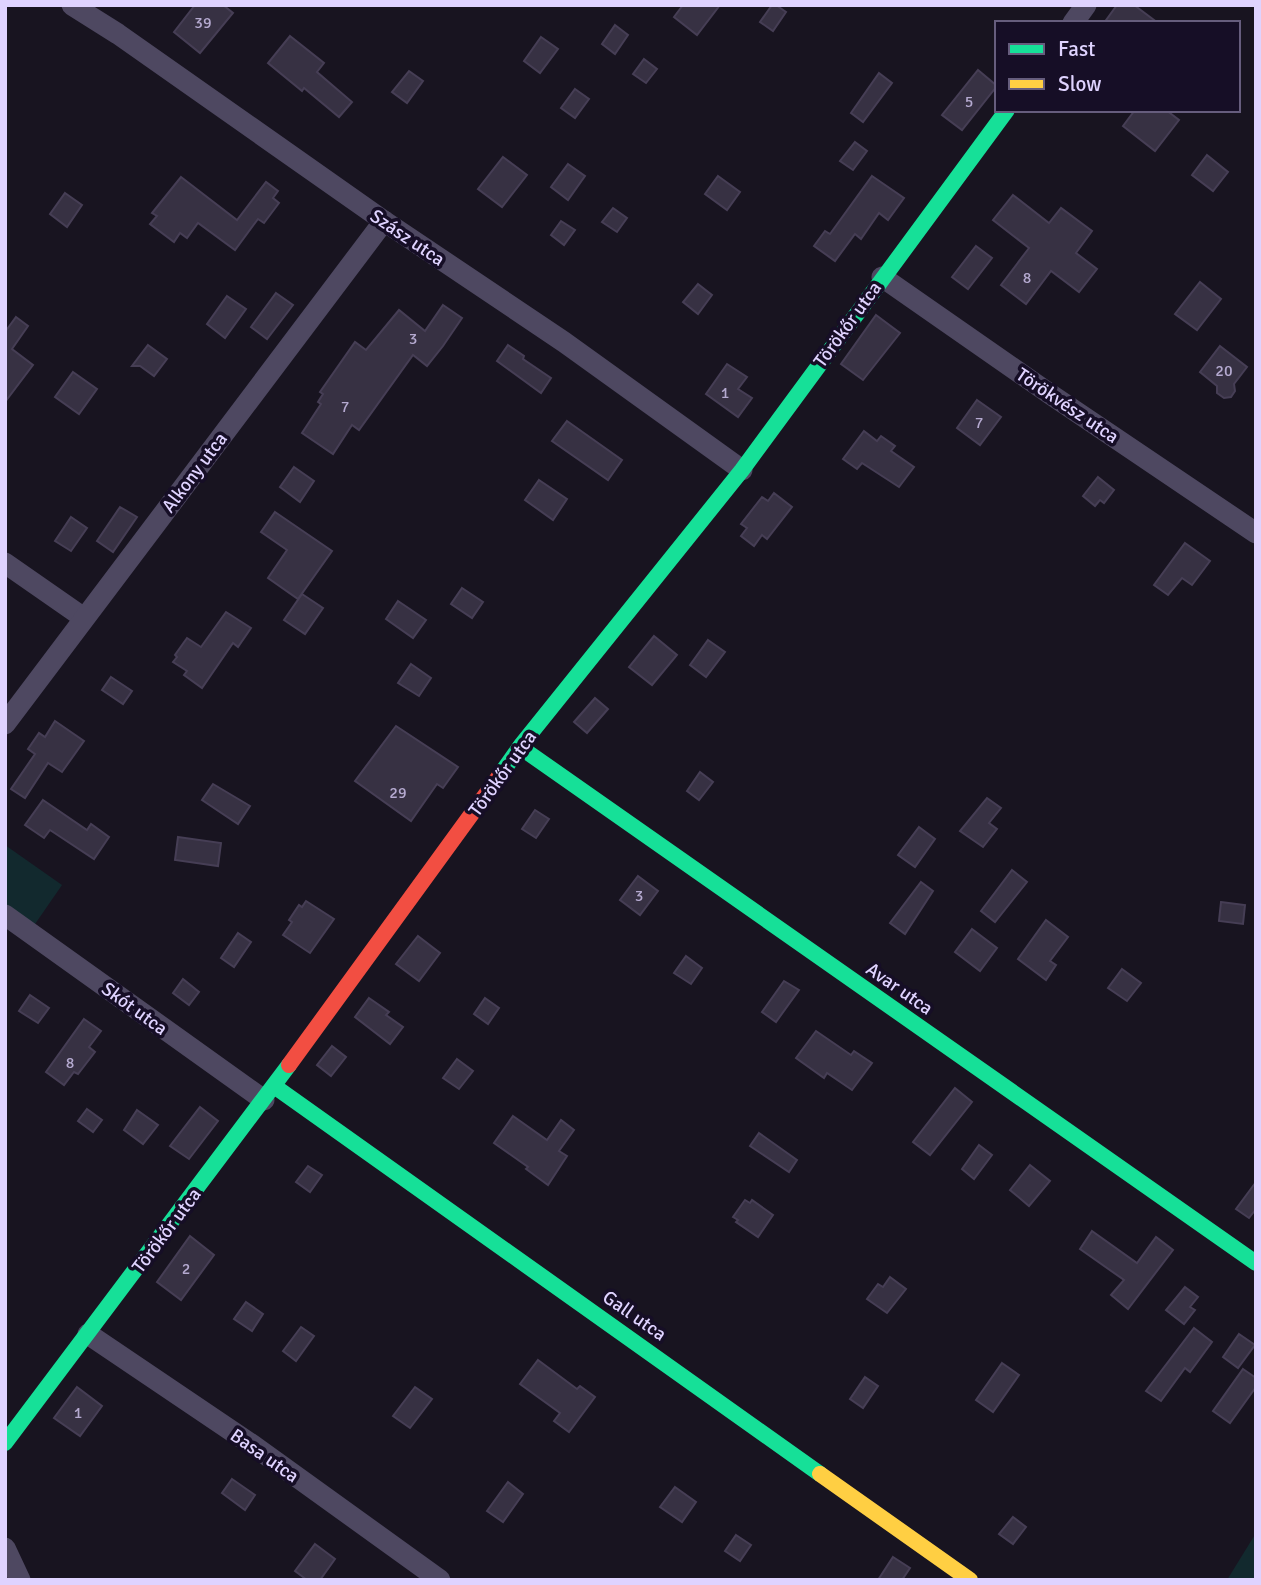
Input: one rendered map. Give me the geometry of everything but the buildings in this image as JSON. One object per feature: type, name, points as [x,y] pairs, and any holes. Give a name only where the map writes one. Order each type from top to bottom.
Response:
[{"type":"street","name":"Szász utca","points":[[72,5],[564,342],[742,470]]},
{"type":"street","points":[[1074,21],[1086,5]]},
{"type":"street","name":"Törökőr utca","points":[[5,1443],[269,1093],[520,747],[742,470],[881,276],[1005,112]]},
{"type":"street","name":"Alkony utca","points":[[5,724],[384,221]]},
{"type":"street","name":"Törökvész utca","points":[[881,276],[1256,533]]},
{"type":"street","points":[[5,563],[84,618]]},
{"type":"street","name":"Avar utca","points":[[520,747],[1256,1263]]},
{"type":"street","name":"Skót utca","points":[[5,915],[269,1093]]},
{"type":"street","name":"Gall utca","points":[[269,1093],[970,1580]]},
{"type":"street","name":"Basa utca","points":[[88,1334],[254,1446],[440,1580]]},
{"type":"street","points":[[5,1548],[20,1580]]},
{"type":"green space","points":[[5,845],[62,885],[33,927],[5,907]]},
{"type":"green space","points":[[1256,1533],[1256,1580],[1227,1580]]},
{"type":"traffic: fast","points":[[500,775],[742,470],[1006,112]]},
{"type":"traffic: fast","points":[[520,747],[1256,1263]]},
{"type":"traffic: fast","points":[[5,1443],[289,1065]]},
{"type":"traffic: fast","points":[[274,1086],[820,1474]]},
{"type":"traffic: slow","points":[[820,1474],[970,1580]]},
{"type":"traffic: jam","points":[[289,1065],[500,775]]}]
